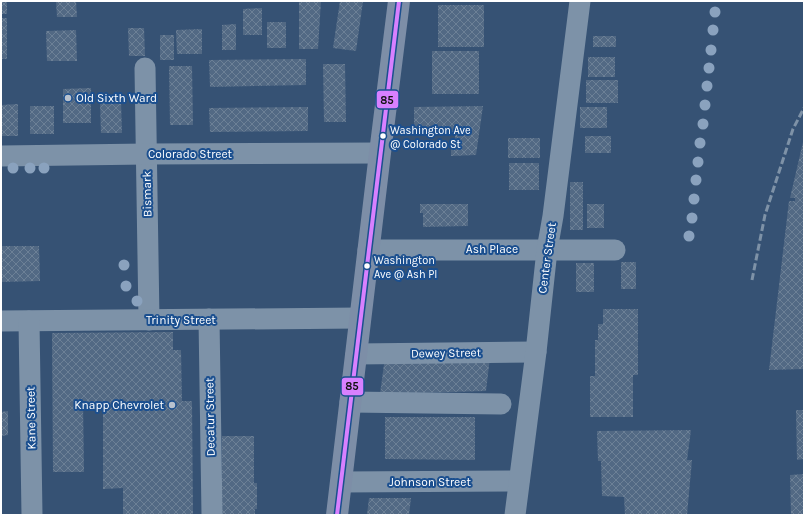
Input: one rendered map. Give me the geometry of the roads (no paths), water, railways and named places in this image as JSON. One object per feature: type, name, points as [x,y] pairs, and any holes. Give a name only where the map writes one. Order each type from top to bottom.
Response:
[{"type":"main road","points":[[337,515],[399,1]]},
{"type":"street","name":"Center Street","points":[[515,515],[536,352],[547,250],[551,232],[580,1]]},
{"type":"street","name":"Bismark","points":[[145,68],[149,320]]},
{"type":"street","name":"Colorado Street","points":[[1,156],[380,153]]},
{"type":"street","name":"Ash Place","points":[[368,250],[615,250]]},
{"type":"street","name":"Trinity Street","points":[[1,321],[360,318]]},
{"type":"street","name":"Decatur Street","points":[[209,319],[212,515]]},
{"type":"street","name":"Kane Street","points":[[29,321],[32,515]]},
{"type":"street","name":"Dewey Street","points":[[356,354],[536,352]]},
{"type":"street","points":[[350,402],[501,404]]},
{"type":"street","name":"Johnson Street","points":[[340,482],[519,481]]},
{"type":"railway","points":[[752,280],[765,215],[793,129],[804,108]]},
{"type":"place","name":"Old Sixth Ward","points":[[68,98]]},
{"type":"place","name":"Washington Ave @ Colorado St","points":[[383,136]]},
{"type":"place","name":"Washington Ave @ Ash Pl","points":[[367,266]]},
{"type":"place","name":"Knapp Chevrolet","points":[[172,405]]}]
